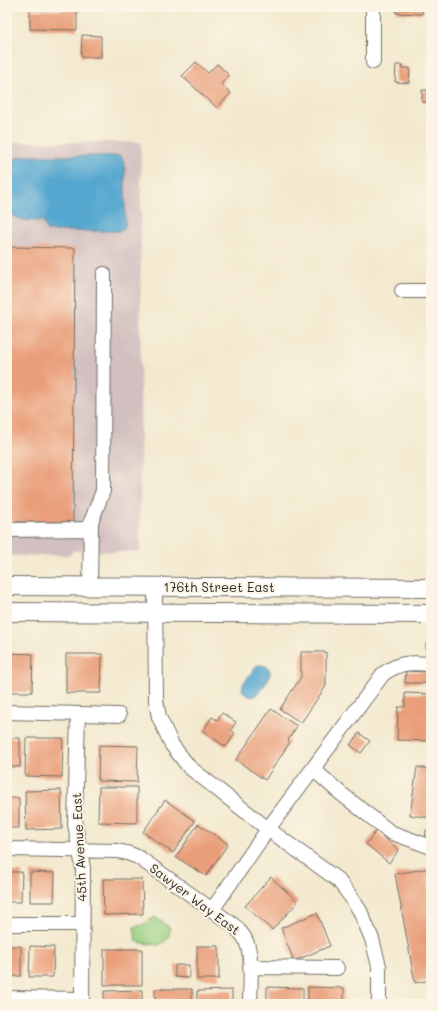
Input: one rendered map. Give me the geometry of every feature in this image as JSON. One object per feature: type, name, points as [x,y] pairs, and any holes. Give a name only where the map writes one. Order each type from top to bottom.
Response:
[{"type":"main road","name":"176th Street East","points":[[7,586],[431,588]]},
{"type":"main road","name":"176th Street East","points":[[7,612],[431,614]]},
{"type":"street","points":[[372,7],[372,62]]},
{"type":"street","points":[[90,586],[91,522],[103,492],[104,274]]},
{"type":"street","points":[[402,291],[431,291]]},
{"type":"street","points":[[7,530],[91,530]]},
{"type":"street","points":[[155,587],[156,700],[159,717],[172,745],[189,767],[268,829],[338,880],[360,911],[372,939],[379,966],[380,1004]]},
{"type":"street","points":[[212,910],[268,829],[383,674],[393,667],[404,664],[431,664]]},
{"type":"street","points":[[7,712],[119,715]]},
{"type":"street","name":"45th Avenue East","points":[[78,714],[75,824],[83,868],[82,1002]]},
{"type":"street","points":[[313,769],[339,792],[390,832],[431,847]]},
{"type":"street","name":"Sawyer Way East","points":[[7,849],[117,851],[138,857],[236,927],[244,937],[249,951],[250,1004]]},
{"type":"street","points":[[7,924],[82,924]]},
{"type":"street","points":[[250,967],[337,968]]},
{"type":"street","points":[[7,998],[82,1002]]},
{"type":"shaded area","points":[[7,142],[141,142],[140,552],[73,551],[69,555],[7,556]]},
{"type":"green space","points":[[155,917],[170,928],[167,939],[158,945],[136,941],[134,927],[142,925]]},
{"type":"water","points":[[23,156],[120,156],[124,161],[125,168],[125,227],[120,231],[47,231],[43,221],[24,220],[14,216],[9,209],[9,169],[15,159]]},
{"type":"water","points":[[256,666],[266,666],[269,669],[270,674],[268,679],[253,697],[246,695],[242,690],[243,684]]},
{"type":"building","points":[[396,7],[423,7],[422,14],[396,13]]},
{"type":"building","points":[[30,10],[77,10],[77,30],[30,29]]},
{"type":"building","points":[[82,35],[101,36],[101,57],[81,57]]},
{"type":"building","points":[[196,62],[208,73],[217,64],[229,75],[221,84],[231,93],[217,108],[182,76]]},
{"type":"building","points":[[396,65],[402,65],[401,68],[410,68],[409,83],[395,82]]},
{"type":"building","points":[[422,90],[431,90],[431,102],[422,102]]},
{"type":"building","points":[[7,247],[75,248],[73,522],[7,522]]},
{"type":"building","points":[[426,643],[431,643],[431,655],[426,654]]},
{"type":"building","points":[[301,652],[326,652],[326,686],[301,723],[280,709],[301,677]]},
{"type":"building","points":[[7,653],[33,654],[32,692],[7,692]]},
{"type":"building","points":[[66,654],[102,654],[101,693],[66,693]]},
{"type":"building","points":[[406,671],[429,672],[428,683],[405,683]]},
{"type":"building","points":[[405,693],[431,694],[431,741],[397,740],[398,707],[405,707]]},
{"type":"building","points":[[271,709],[297,726],[288,740],[290,742],[265,780],[236,760]]},
{"type":"building","points":[[222,713],[236,722],[231,730],[235,733],[226,747],[203,731],[212,717],[217,720]]},
{"type":"building","points":[[359,733],[370,741],[361,753],[350,745]]},
{"type":"building","points":[[7,738],[20,738],[20,767],[7,767]]},
{"type":"building","points":[[26,738],[63,738],[62,777],[25,776]]},
{"type":"building","points":[[99,745],[138,746],[137,782],[98,781]]},
{"type":"building","points":[[417,767],[431,769],[431,818],[410,815]]},
{"type":"building","points":[[99,787],[137,787],[137,823],[98,822]]},
{"type":"building","points":[[61,790],[62,829],[26,830],[25,791]]},
{"type":"building","points":[[7,798],[19,798],[19,828],[7,828]]},
{"type":"building","points":[[165,800],[195,821],[173,853],[143,832]]},
{"type":"building","points":[[198,824],[228,844],[206,876],[176,857]]},
{"type":"building","points":[[426,830],[431,830],[431,841],[425,840]]},
{"type":"building","points":[[376,831],[399,850],[389,863],[366,844]]},
{"type":"building","points":[[430,868],[431,980],[415,983],[395,874]]},
{"type":"building","points":[[7,872],[22,872],[21,902],[7,902]]},
{"type":"building","points":[[30,872],[55,873],[54,902],[30,902]]},
{"type":"building","points":[[271,877],[298,902],[272,930],[245,906]]},
{"type":"building","points":[[103,879],[142,879],[143,914],[104,915]]},
{"type":"building","points":[[317,913],[330,946],[294,961],[281,928]]},
{"type":"building","points":[[7,946],[21,946],[21,976],[7,976]]},
{"type":"building","points":[[30,946],[54,947],[53,977],[29,977]]},
{"type":"building","points":[[197,946],[219,946],[219,979],[197,979]]},
{"type":"building","points":[[104,949],[142,949],[142,985],[104,985]]},
{"type":"building","points":[[175,965],[189,965],[189,978],[175,977]]},
{"type":"building","points":[[267,987],[303,988],[303,1004],[267,1004]]},
{"type":"building","points":[[308,987],[344,988],[344,1004],[308,1004]]},
{"type":"building","points":[[155,989],[192,989],[192,1004],[155,1004]]},
{"type":"building","points":[[142,990],[142,1004],[104,1004],[104,991]]},
{"type":"building","points":[[232,990],[232,1004],[197,1004],[197,991]]}]
